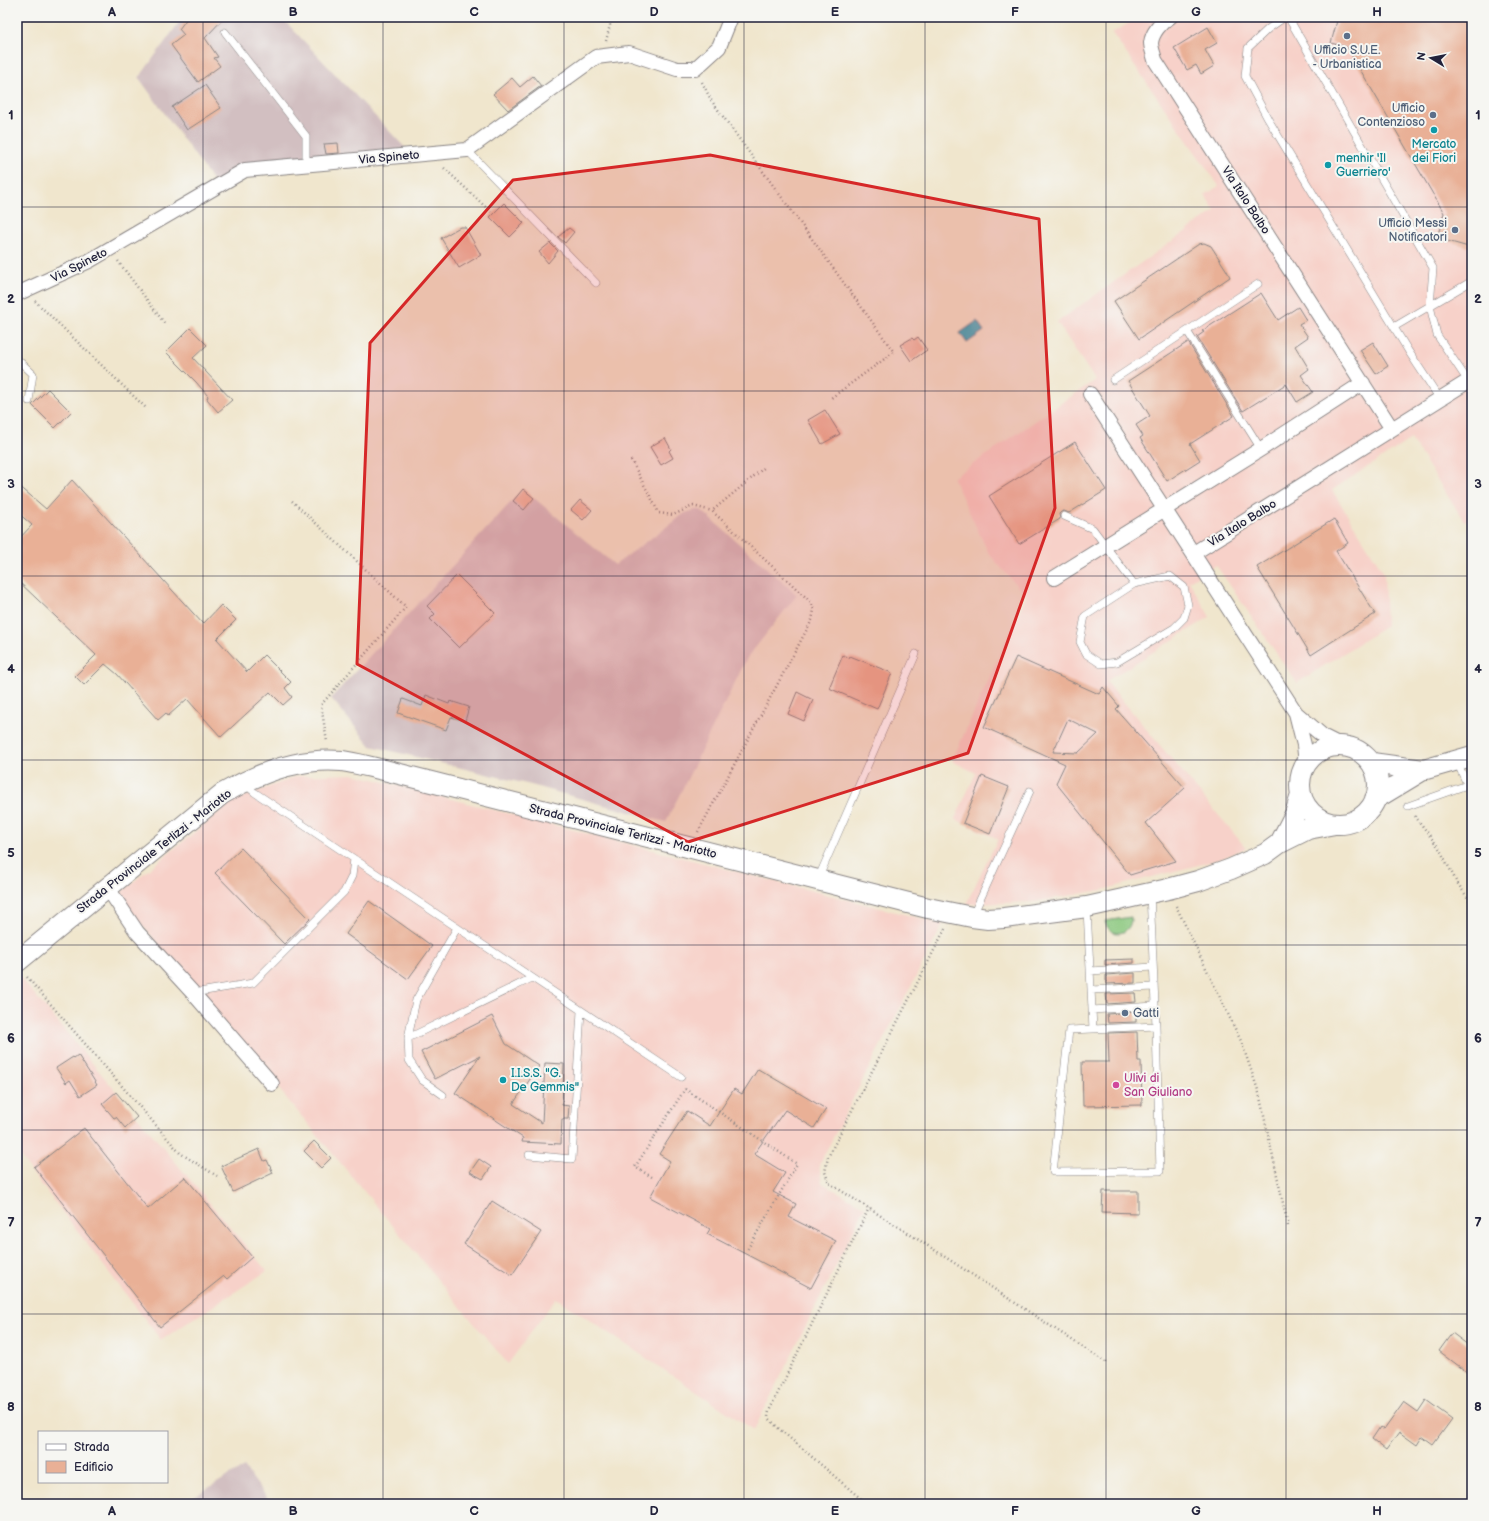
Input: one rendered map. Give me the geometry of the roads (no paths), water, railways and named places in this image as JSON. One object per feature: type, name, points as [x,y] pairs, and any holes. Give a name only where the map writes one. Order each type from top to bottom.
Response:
[{"type":"main road","points":[[1306,764],[1317,753],[1327,747],[1340,745],[1352,748],[1363,754],[1372,763],[1377,774],[1378,787],[1375,799]]},
{"type":"main road","name":"Strada Provinciale Terlizzi - Mariotto","points":[[20,967],[107,887],[222,794],[244,782],[288,766],[315,761],[354,763],[384,770],[817,881],[952,914],[988,919],[1087,907],[1198,881],[1231,869],[1265,854],[1280,843],[1308,830],[1335,824],[1348,823],[1359,818],[1369,810],[1375,799],[1423,770],[1464,759]]},
{"type":"main road","name":"Strada Provinciale Terlizzi - Mariotto","points":[[1372,763],[1423,770]]},
{"type":"main road","name":"Strada Provinciale Terlizzi - Mariotto","points":[[1306,764],[1302,771],[1300,783],[1306,805],[1314,814],[1335,824]]},
{"type":"main road","name":"Strada Provinciale Terlizzi - Mariotto","points":[[1280,843],[1295,814],[1302,794]]},
{"type":"street","name":"Via Spineto","points":[[21,293],[89,261],[245,170],[467,150],[596,57],[629,53],[677,69],[695,69],[720,47],[731,17]]},
{"type":"street","name":"Via Italo Balbo","points":[[1170,17],[1164,20],[1155,31],[1151,44],[1155,60],[1392,429]]},
{"type":"street","points":[[1054,578],[1261,450],[1363,383]]},
{"type":"street","name":"Via Italo Balbo","points":[[1194,553],[1392,429],[1470,384]]},
{"type":"street","name":"Via Italo Balbo","points":[[1090,394],[1296,713]]},
{"type":"street","points":[[1296,713],[1324,737],[1340,745]]},
{"type":"street","points":[[1296,713],[1304,745],[1306,764]]},
{"type":"street","points":[[107,887],[137,932],[193,993],[272,1084]]},
{"type":"lane","points":[[1440,400],[1268,119],[1245,76],[1248,48],[1268,29],[1286,17],[1433,268],[1430,306],[1437,335],[1470,384]]},
{"type":"lane","points":[[225,32],[306,136],[306,164]]},
{"type":"lane","points":[[467,150],[596,283]]},
{"type":"lane","points":[[1394,327],[1472,281]]},
{"type":"lane","points":[[1113,380],[1258,284]]},
{"type":"lane","points":[[1187,331],[1261,450]]},
{"type":"lane","points":[[17,359],[33,374],[29,401]]},
{"type":"lane","points":[[1064,516],[1093,529],[1134,584]]},
{"type":"lane","points":[[1170,576],[1184,587],[1188,605],[1184,618],[1174,628],[1117,662],[1101,664],[1086,654],[1080,642],[1085,616],[1134,584],[1170,576]]},
{"type":"lane","points":[[817,881],[916,654]]},
{"type":"lane","points":[[1464,759],[1467,785],[1472,795]]},
{"type":"lane","points":[[244,782],[254,792],[681,1077]]},
{"type":"lane","points":[[1408,806],[1467,785]]},
{"type":"lane","points":[[972,917],[1030,791]]},
{"type":"lane","points":[[193,993],[253,983],[344,892],[352,876],[354,859]]},
{"type":"lane","points":[[1156,1026],[1069,1030],[1053,1172],[1160,1171],[1156,1026],[1153,967],[1159,891]]},
{"type":"lane","points":[[1087,907],[1092,1029]]},
{"type":"lane","points":[[442,1095],[422,1080],[409,1060],[408,1038],[416,1000],[457,928]]},
{"type":"lane","points":[[1090,971],[1153,967]]},
{"type":"lane","points":[[408,1038],[532,978]]},
{"type":"lane","points":[[1091,990],[1154,987]]},
{"type":"lane","points":[[1092,1010],[1155,1006]]},
{"type":"lane","points":[[529,1155],[572,1159],[581,1011]]},
{"type":"water","points":[[977,321],[984,331],[967,343],[960,333]]},
{"type":"place","name":"Ufficio S.U.E. - Urbanistica","points":[[1347,36]]},
{"type":"place","name":"Ufficio Contenzioso","points":[[1433,115]]},
{"type":"place","name":"Mercato dei Fiori","points":[[1434,130]]},
{"type":"place","name":"menhir 'Il Guerriero'","points":[[1328,165]]},
{"type":"place","name":"Ufficio Messi Notificatori","points":[[1455,230]]},
{"type":"place","name":"Gatti","points":[[1125,1013]]},
{"type":"place","name":"I.I.S.S. \"G. De Gemmis\"","points":[[503,1080]]},
{"type":"place","name":"Ulivi di San Giuliano","points":[[1116,1085]]}]
